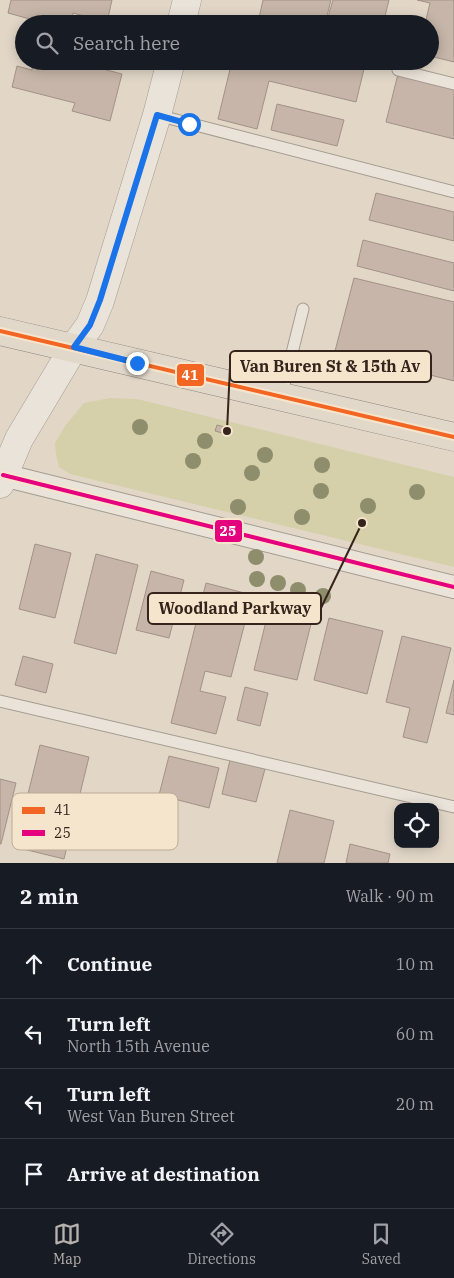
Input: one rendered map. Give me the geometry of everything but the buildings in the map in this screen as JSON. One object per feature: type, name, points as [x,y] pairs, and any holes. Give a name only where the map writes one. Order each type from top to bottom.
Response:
[{"type":"main road","points":[[0,331],[454,437]]},
{"type":"street","points":[[183,15],[187,0]]},
{"type":"street","points":[[169,70],[157,115],[100,300],[90,325],[74,347],[19,439],[2,480],[454,587]]},
{"type":"lane","points":[[398,70],[454,84]]},
{"type":"lane","points":[[157,115],[454,192]]},
{"type":"lane","points":[[282,396],[303,308]]},
{"type":"lane","points":[[0,701],[454,807]]},
{"type":"shaded area","points":[[110,398],[137,399],[454,477],[454,567],[70,474],[59,467],[55,443],[65,426],[84,403]]},
{"type":"transit line","name":"41","points":[[0,331],[454,437]]},
{"type":"transit line","name":"25","points":[[3,475],[454,587]]},
{"type":"place","name":"Van Buren St & 15th Av","points":[[227,431]]},
{"type":"place","name":"Woodland Parkway","points":[[362,523]]},
{"type":"route","points":[[137,363],[74,347],[90,325],[100,300],[157,115],[189,124]]}]
